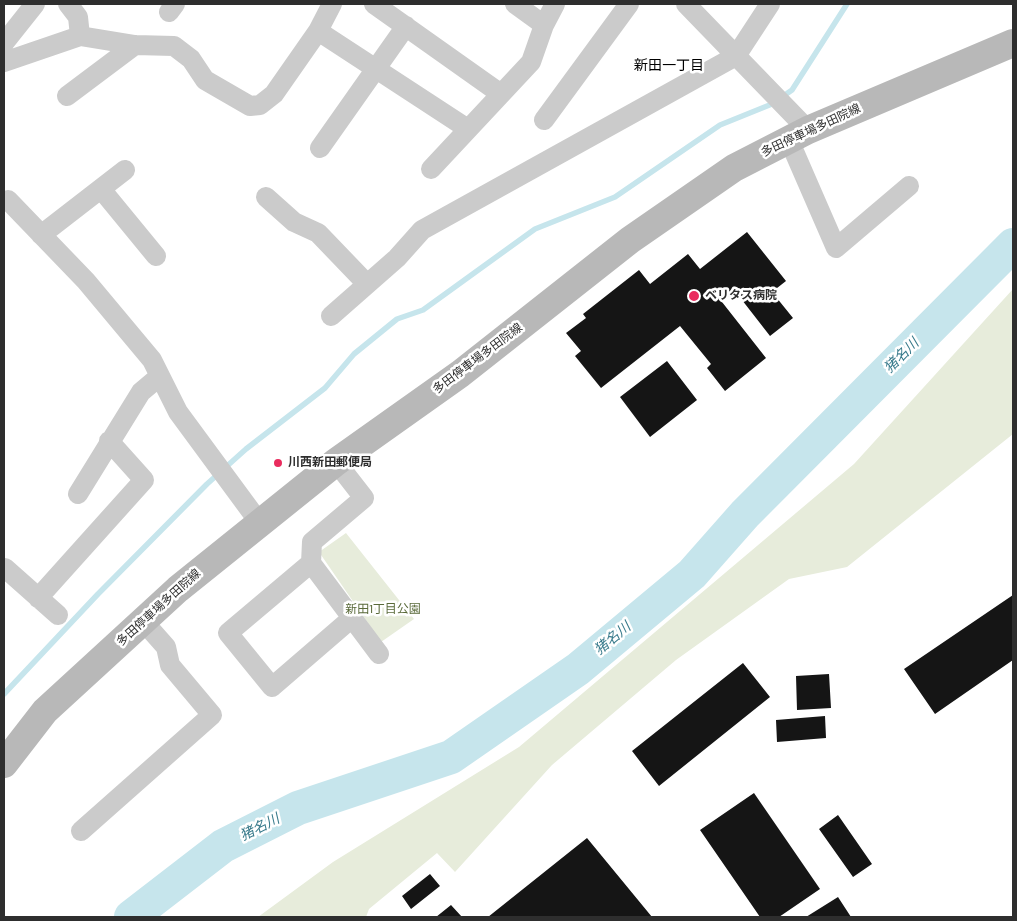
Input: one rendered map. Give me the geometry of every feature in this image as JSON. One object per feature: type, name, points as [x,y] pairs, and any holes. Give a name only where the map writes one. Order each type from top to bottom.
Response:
[{"type":"main road","name":"多田停車場多田院線","points":[[4,764],[45,711],[178,589],[336,462],[460,374],[630,240],[734,168],[799,135],[1013,43]]},
{"type":"street","points":[[4,43],[35,4]]},
{"type":"street","points":[[68,4],[78,17],[80,36]]},
{"type":"street","points":[[4,62],[80,36],[135,45],[174,46],[191,59],[205,80],[250,106],[260,105],[274,94],[318,31],[332,4]]},
{"type":"street","points":[[374,4],[501,94]]},
{"type":"street","points":[[515,4],[544,25]]},
{"type":"street","points":[[431,169],[532,62],[544,25],[555,4]]},
{"type":"street","points":[[544,120],[629,4]]},
{"type":"street","points":[[686,4],[736,55],[799,135],[836,248],[909,186]]},
{"type":"street","points":[[331,316],[397,258],[422,230],[736,55],[770,4]]},
{"type":"street","points":[[320,148],[406,26]]},
{"type":"street","points":[[318,31],[468,129]]},
{"type":"street","points":[[67,96],[135,45]]},
{"type":"street","points":[[41,235],[125,170]]},
{"type":"street","points":[[101,189],[156,256]]},
{"type":"street","points":[[266,197],[294,222],[318,233],[367,284]]},
{"type":"street","points":[[5,198],[92,288],[152,360],[178,412],[259,522]]},
{"type":"street","points":[[78,494],[141,392],[160,376]]},
{"type":"street","points":[[38,598],[144,480],[109,441]]},
{"type":"street","points":[[336,462],[364,498],[312,542],[311,563],[379,654]]},
{"type":"street","points":[[311,563],[228,633],[272,688],[352,618]]},
{"type":"street","points":[[4,569],[58,615]]},
{"type":"street","points":[[81,831],[212,714],[170,665],[166,648],[143,621]]},
{"type":"green space","points":[[1013,289],[1013,434],[847,567],[789,579],[676,660],[552,765],[455,872],[437,853],[369,909],[366,917],[258,917],[333,862],[519,747],[854,464]]},
{"type":"green space","name":"新田1丁目公園","points":[[346,533],[414,619],[381,642],[319,552]]},
{"type":"building","points":[[747,232],[786,281],[772,292],[793,318],[770,336],[735,291],[722,302],[766,358],[725,391],[707,368],[711,364],[680,326],[601,388],[575,356],[581,351],[566,333],[586,318],[583,314],[639,270],[650,284],[688,254],[700,269]]},
{"type":"building","points":[[667,361],[697,400],[650,437],[620,397]]},
{"type":"building","points":[[1013,595],[1013,660],[935,714],[904,669]]},
{"type":"building","points":[[743,663],[770,697],[659,786],[632,751]]},
{"type":"building","points":[[829,674],[831,708],[797,710],[796,676]]},
{"type":"building","points":[[825,716],[826,738],[777,742],[776,720]]},
{"type":"building","points":[[754,793],[820,889],[779,917],[760,917],[700,830]]},
{"type":"building","points":[[838,815],[872,864],[853,877],[819,829]]},
{"type":"building","points":[[587,838],[652,917],[488,917]]},
{"type":"building","points":[[430,874],[440,886],[411,909],[402,896]]},
{"type":"building","points":[[838,897],[851,917],[806,917]]},
{"type":"building","points":[[451,905],[462,917],[436,917]]},
{"type":"waterway","points":[[4,694],[98,594],[207,484],[246,449],[325,388],[354,354],[397,319],[423,310],[535,229],[615,197],[720,125],[772,104],[792,90],[847,4]]},
{"type":"waterway","name":"猪名川","points":[[131,917],[223,846],[298,808],[451,757],[578,669],[692,574],[745,514],[1013,245]]},
{"type":"place","name":"ベリタス病院","points":[[694,296]]},
{"type":"place","name":"川西新田郵便局","points":[[278,463]]},
{"type":"district","name":"新田一丁目","points":[[669,66]]}]
